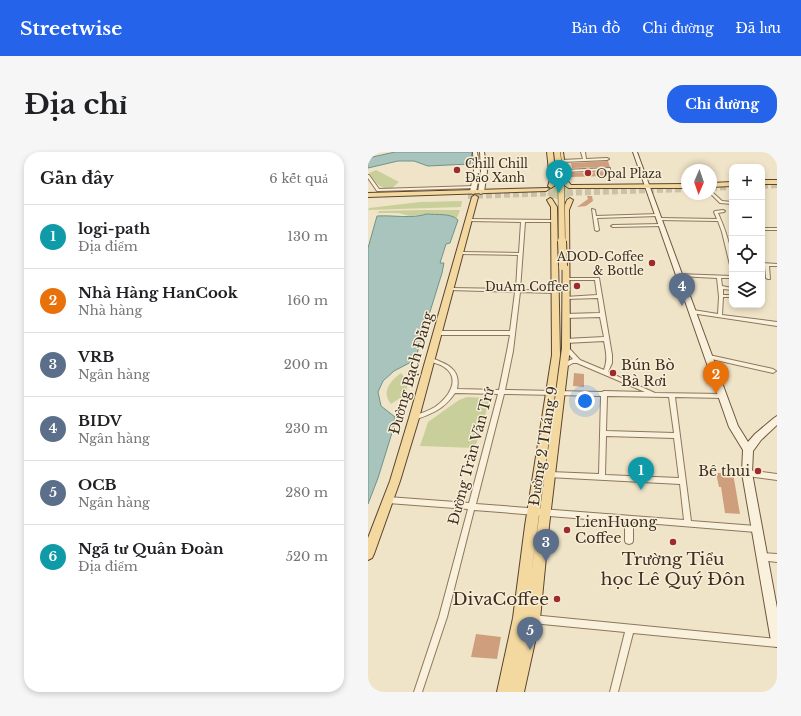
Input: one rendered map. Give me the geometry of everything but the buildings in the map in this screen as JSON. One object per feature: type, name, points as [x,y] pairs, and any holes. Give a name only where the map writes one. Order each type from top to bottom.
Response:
[{"type":"main road","name":"Đường Bạch Đằng","points":[[368,554],[388,500],[414,418],[469,220],[477,168],[475,152]]},
{"type":"main road","name":"Đường Bạch Đằng","points":[[473,193],[484,168],[482,152]]},
{"type":"main road","points":[[549,188],[553,180],[550,152]]},
{"type":"main road","points":[[554,152],[558,192],[561,266]]},
{"type":"main road","points":[[557,152],[561,180],[561,279]]},
{"type":"main road","points":[[560,152],[564,171],[564,180],[575,196]]},
{"type":"main road","points":[[635,152],[734,427],[748,450],[747,473],[777,642]]},
{"type":"main road","points":[[477,168],[484,168]]},
{"type":"main road","points":[[765,182],[777,182]]},
{"type":"main road","points":[[717,188],[729,185]]},
{"type":"main road","points":[[649,189],[681,186]]},
{"type":"main road","points":[[717,186],[729,188]]},
{"type":"main road","points":[[511,194],[549,188],[570,187],[609,190],[681,190]]},
{"type":"main road","points":[[765,187],[777,187]]},
{"type":"main road","name":"Đường 2 Tháng 9","points":[[517,692],[539,512],[556,392],[564,366],[566,344],[565,298],[561,279],[554,266],[553,205],[543,192],[549,188]]},
{"type":"main road","points":[[550,200],[560,201],[575,196],[609,190]]},
{"type":"main road","points":[[368,199],[473,193]]},
{"type":"main road","points":[[368,195],[473,193],[540,196]]},
{"type":"main road","name":"Đường 2 Tháng 9","points":[[539,512],[550,475],[556,392],[556,292],[567,266],[566,210],[575,196]]},
{"type":"main road","points":[[748,450],[758,437],[777,420]]},
{"type":"main road","name":"Đường 2 Tháng 9","points":[[504,692],[526,619]]},
{"type":"street","points":[[583,152],[585,160]]},
{"type":"street","points":[[562,161],[607,159]]},
{"type":"street","points":[[564,171],[609,169]]},
{"type":"street","points":[[368,176],[378,190],[473,193]]},
{"type":"street","points":[[717,197],[721,202],[729,203]]},
{"type":"street","points":[[593,210],[597,230]]},
{"type":"street","points":[[724,211],[716,212],[724,232],[729,251]]},
{"type":"street","points":[[595,217],[660,220],[720,220]]},
{"type":"street","points":[[469,220],[554,222]]},
{"type":"street","points":[[613,226],[660,220]]},
{"type":"street","name":"Đường Trần Văn Trứ","points":[[418,692],[444,617],[502,391],[518,291],[523,221]]},
{"type":"street","points":[[765,229],[777,229]]},
{"type":"street","points":[[724,232],[729,232]]},
{"type":"street","points":[[460,253],[520,254]]},
{"type":"street","points":[[765,265],[777,265]]},
{"type":"street","points":[[765,268],[768,278]]},
{"type":"street","points":[[679,275],[729,277]]},
{"type":"street","points":[[719,276],[721,296],[720,315]]},
{"type":"street","points":[[561,279],[597,278],[609,363],[605,373]]},
{"type":"street","points":[[720,288],[729,289]]},
{"type":"street","points":[[450,289],[556,292]]},
{"type":"street","points":[[565,298],[599,296]]},
{"type":"street","points":[[721,296],[729,296]]},
{"type":"street","points":[[693,312],[777,324]]},
{"type":"street","points":[[565,316],[603,315]]},
{"type":"street","points":[[438,333],[512,333]]},
{"type":"street","points":[[578,361],[566,344],[606,339]]},
{"type":"street","points":[[709,357],[773,371]]},
{"type":"street","points":[[414,418],[436,410],[447,401],[454,391],[455,384],[453,373],[444,365],[431,360]]},
{"type":"street","points":[[564,366],[572,361],[578,361],[656,394]]},
{"type":"street","points":[[454,391],[723,396]]},
{"type":"street","points":[[602,477],[604,393]]},
{"type":"street","points":[[672,395],[688,524]]},
{"type":"street","points":[[603,433],[677,436]]},
{"type":"street","points":[[747,473],[777,477]]},
{"type":"street","points":[[550,475],[683,481]]},
{"type":"street","points":[[388,500],[756,529]]},
{"type":"street","points":[[629,519],[629,541]]},
{"type":"street","points":[[762,557],[777,558]]},
{"type":"street","points":[[526,619],[777,642]]},
{"type":"street","points":[[614,692],[630,629]]},
{"type":"green space","points":[[376,170],[399,182],[391,189],[380,186],[369,173]]},
{"type":"green space","points":[[561,186],[572,189],[573,194],[564,199],[554,198],[547,195],[549,189]]},
{"type":"green space","points":[[462,201],[461,207],[368,210],[369,208],[420,202]]},
{"type":"green space","points":[[460,210],[457,218],[433,214],[409,216],[399,213],[378,213],[379,211]]},
{"type":"green space","points":[[401,373],[406,379],[408,379],[407,389],[403,398],[400,398],[391,404],[387,395],[388,387],[390,383]]},
{"type":"green space","points":[[467,397],[487,398],[490,400],[475,448],[420,446],[428,422],[459,400]]},
{"type":"water","points":[[395,152],[472,152],[470,164],[428,166],[414,161],[398,161],[368,168],[368,158]]},
{"type":"water","points":[[427,214],[448,215],[458,220],[450,243],[446,244],[440,263],[444,263],[442,273],[415,360],[394,371],[383,381],[378,392],[381,406],[395,417],[395,423],[378,478],[368,504],[368,248],[377,216],[409,217]]},
{"type":"tunnel","points":[[765,186],[777,185]]},
{"type":"tunnel","points":[[717,188],[729,187]]},
{"type":"tunnel","points":[[468,196],[681,189]]},
{"type":"place","name":"Chill Chill Đảo Xanh","points":[[457,170]]},
{"type":"place","name":"Opal Plaza","points":[[588,173]]},
{"type":"place","name":"Ngã tư Quân Đoàn","points":[[559,193]]},
{"type":"place","name":"ADOD-Coffee & Bottle","points":[[652,263]]},
{"type":"place","name":"DuAm Coffee","points":[[577,286]]},
{"type":"place","name":"BIDV","points":[[682,306]]},
{"type":"place","name":"Bún Bò Bà Rơi","points":[[613,373]]},
{"type":"place","name":"Nhà Hàng HanCook","points":[[716,394]]},
{"type":"place","name":"Bê thui","points":[[758,471]]},
{"type":"place","name":"logi-path","points":[[641,490]]},
{"type":"place","name":"LienHuong Coffee","points":[[567,530]]},
{"type":"place","name":"Trường Tiểu học Lê Quý Đôn","points":[[673,542]]},
{"type":"place","name":"VRB","points":[[546,562]]},
{"type":"place","name":"DivaCoffee","points":[[557,599]]},
{"type":"place","name":"OCB","points":[[530,650]]}]
